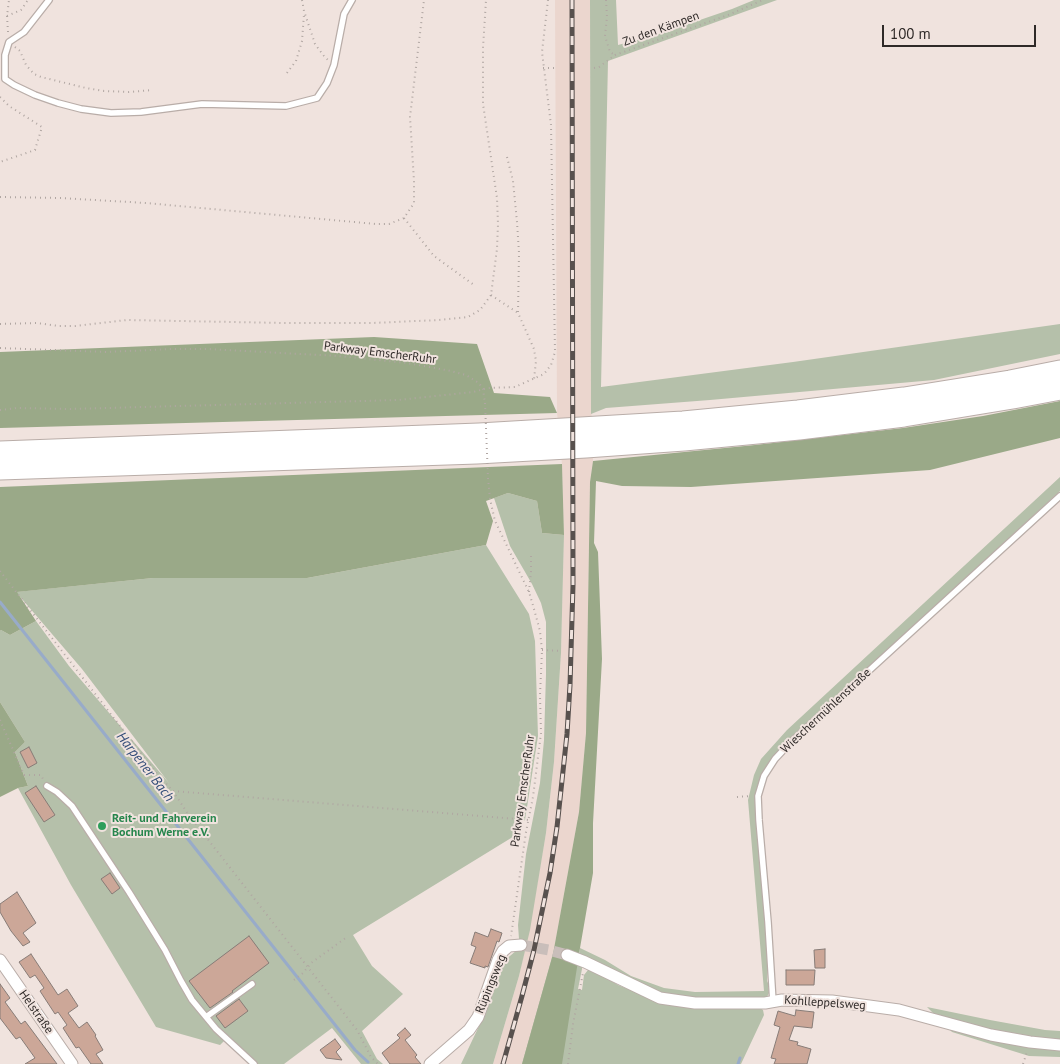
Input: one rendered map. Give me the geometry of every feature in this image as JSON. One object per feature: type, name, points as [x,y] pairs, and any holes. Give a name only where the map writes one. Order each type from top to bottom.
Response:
[{"type":"highway","points":[[0,452],[479,434],[683,422],[904,398],[1060,371]]},
{"type":"highway","points":[[0,469],[477,453],[684,440],[799,429],[904,416],[1060,389]]},
{"type":"street","name":"Rüpingsweg","points":[[430,1064],[469,1030],[478,1017],[498,960],[503,951],[515,945]]},
{"type":"street","name":"Kohlleppelsweg","points":[[567,955],[660,998],[695,1003],[765,1003],[782,1000],[832,1001],[899,1010],[991,1035],[1060,1045]]},
{"type":"street","name":"Helstraße","points":[[0,960],[72,1064]]},
{"type":"lane","points":[[49,0],[24,32],[9,42],[6,55],[6,79],[35,95],[58,103],[82,109],[111,112],[141,112],[202,104],[286,106],[317,98],[327,83],[334,65],[344,14],[352,0]]},
{"type":"lane","name":"Wieschermühlenstraße","points":[[773,1002],[758,796],[764,776],[775,759],[791,742],[1060,496]]},
{"type":"lane","points":[[47,786],[57,792],[72,806],[165,950],[192,1000],[216,1029],[254,1064]]},
{"type":"lane","points":[[206,1017],[252,984]]},
{"type":"path","points":[[8,0],[9,42],[20,52],[26,65],[34,74],[104,91],[129,92],[153,90]]},
{"type":"path","points":[[7,16],[21,10],[28,0]]},
{"type":"path","points":[[302,0],[315,44],[334,65]]},
{"type":"path","points":[[0,197],[146,203],[376,224],[389,224],[404,218],[414,203],[410,117],[424,0]]},
{"type":"path","points":[[0,324],[37,323],[75,326],[127,320],[285,324],[372,323],[468,317],[480,310],[491,295],[498,249],[497,198],[483,104],[482,48],[486,0]]},
{"type":"path","points":[[0,410],[17,408],[70,409],[398,400],[473,392],[488,388],[515,387],[544,374],[555,352],[551,125],[542,52],[548,0]]},
{"type":"path","points":[[606,0],[605,36],[610,52],[615,55]]},
{"type":"path","name":"Zu den Kämpen","points":[[594,68],[599,67],[615,55],[763,0]]},
{"type":"path","points":[[287,73],[296,61],[302,40],[304,11]]},
{"type":"path","points":[[543,68],[557,68]]},
{"type":"path","points":[[0,97],[9,106],[42,126],[35,150],[0,162]]},
{"type":"path","points":[[507,157],[513,181],[517,222],[519,253],[518,313],[534,349],[536,361],[534,379]]},
{"type":"path","points":[[404,218],[434,256],[474,285]]},
{"type":"path","points":[[491,295],[518,313]]},
{"type":"path","name":"Parkway EmscherRuhr","points":[[0,348],[106,352],[208,349],[338,356],[408,363],[451,371],[466,376],[479,384],[483,389],[485,403],[488,478],[495,521],[528,592],[540,631],[542,650],[541,733],[533,797],[526,832],[515,945]]},
{"type":"path","points":[[528,592],[531,572],[530,552]]},
{"type":"path","points":[[0,571],[308,966],[357,1030],[371,1057],[378,1064]]},
{"type":"path","points":[[542,650],[561,651]]},
{"type":"path","points":[[0,720],[24,775],[41,775],[47,786]]},
{"type":"path","points":[[173,791],[529,820]]},
{"type":"path","points":[[737,797],[758,796]]},
{"type":"path","points":[[294,980],[304,973],[308,966],[347,937]]},
{"type":"path","points":[[568,1064],[572,1024],[585,962]]},
{"type":"shaded area","points":[[555,0],[590,0],[591,399],[593,461],[590,482],[586,733],[579,812],[553,954],[528,1045],[522,1064],[493,1064],[519,976],[546,833],[554,762],[561,653],[564,535],[562,464],[557,413]]},
{"type":"green space","points":[[590,0],[616,0],[618,45],[656,35],[754,0],[777,0],[608,61],[601,387],[1060,324],[1060,354],[934,380],[606,408],[591,414]]},
{"type":"green space","points":[[374,337],[477,344],[494,393],[550,397],[557,413],[0,428],[0,352]]},
{"type":"green space","points":[[1060,401],[1060,438],[930,470],[691,487],[622,486],[596,481],[594,543],[598,552],[602,659],[593,823],[593,873],[562,1064],[522,1064],[553,954],[579,812],[586,733],[590,482],[593,461],[903,428],[983,416]]},
{"type":"green space","points":[[562,464],[564,535],[542,533],[537,501],[508,493],[486,501],[493,521],[486,545],[307,578],[153,578],[17,592],[36,621],[10,635],[0,631],[0,487]]},
{"type":"green space","points":[[1060,477],[1060,491],[785,744],[772,758],[761,775],[755,800],[768,960],[767,981],[769,993],[767,997],[701,999],[675,996],[657,992],[579,957],[580,948],[605,960],[631,976],[664,988],[695,992],[764,991],[748,800],[754,775],[761,759],[787,730]]},
{"type":"green space","points":[[508,493],[537,501],[542,533],[564,535],[561,653],[554,762],[546,833],[530,930],[519,976],[493,1064],[461,1064],[480,1024],[504,961],[517,950],[526,854],[540,783],[544,740],[546,622],[541,603],[532,584],[510,546],[494,498]]},
{"type":"green space","points":[[486,545],[529,614],[535,641],[538,736],[525,820],[520,823],[516,835],[353,935],[372,966],[403,994],[362,1031],[377,1059],[383,1064],[361,1064],[332,1028],[284,1064],[254,1064],[226,1039],[220,1045],[156,1027],[71,885],[18,788],[28,786],[15,752],[25,742],[0,702],[0,631],[10,635],[36,621],[69,666],[169,783],[82,669],[16,592],[153,578],[307,578]]},
{"type":"green space","points":[[0,702],[25,742],[15,752],[28,786],[18,788],[0,797]]},
{"type":"green space","points":[[553,954],[582,964],[578,989],[582,990],[584,975],[588,970],[591,970],[618,985],[640,994],[760,1008],[763,1010],[764,1015],[741,1064],[522,1064]]},
{"type":"green space","points":[[927,1007],[1045,1030],[1060,1031],[1060,1057],[1029,1056],[952,1032]]},
{"type":"building","points":[[29,747],[37,763],[28,768],[20,752]]},
{"type":"building","points":[[36,786],[55,815],[44,822],[25,793]]},
{"type":"building","points":[[110,873],[120,888],[112,894],[101,879]]},
{"type":"building","points":[[17,892],[36,923],[23,933],[30,942],[23,946],[11,931],[0,912],[0,904]]},
{"type":"building","points":[[491,929],[502,933],[499,942],[497,941],[488,967],[485,966],[485,968],[470,963],[476,947],[471,945],[475,932],[488,937]]},
{"type":"building","points":[[249,936],[269,963],[210,1008],[189,981]]},
{"type":"building","points":[[825,949],[825,968],[815,968],[814,950]]},
{"type":"building","points":[[31,954],[58,995],[67,989],[78,1006],[68,1013],[79,1028],[87,1022],[96,1035],[103,1050],[96,1054],[103,1064],[91,1064],[79,1047],[76,1048],[63,1028],[67,1025],[58,1012],[55,1014],[40,991],[44,988],[35,975],[30,978],[19,962]]},
{"type":"building","points":[[786,970],[815,970],[814,985],[786,985]]},
{"type":"building","points":[[0,984],[10,998],[5,1002],[21,1024],[25,1021],[57,1064],[25,1064],[35,1058],[20,1037],[16,1039],[0,1018]]},
{"type":"building","points":[[239,999],[248,1011],[225,1028],[216,1016]]},
{"type":"building","points":[[796,1010],[814,1012],[812,1028],[794,1026],[789,1040],[798,1042],[797,1045],[811,1049],[807,1064],[774,1064],[776,1059],[771,1058],[780,1027],[774,1025],[778,1011],[795,1016]]},
{"type":"building","points":[[405,1028],[411,1035],[405,1040],[417,1055],[415,1057],[421,1064],[390,1064],[382,1053],[400,1038],[397,1035]]},
{"type":"building","points":[[335,1039],[341,1047],[336,1052],[342,1060],[326,1058],[320,1050]]},
{"type":"waterway","name":"Harpener Bach","points":[[0,602],[355,1050],[368,1062]]},
{"type":"waterway","points":[[738,1064],[740,1058]]},
{"type":"tunnel","points":[[521,945],[567,955]]},
{"type":"railway","points":[[503,1064],[534,950],[550,873],[567,734],[573,585],[572,0]]},
{"type":"place","name":"Reit- und Fahrverein Bochum Werne e.V.","points":[[102,826]]}]
